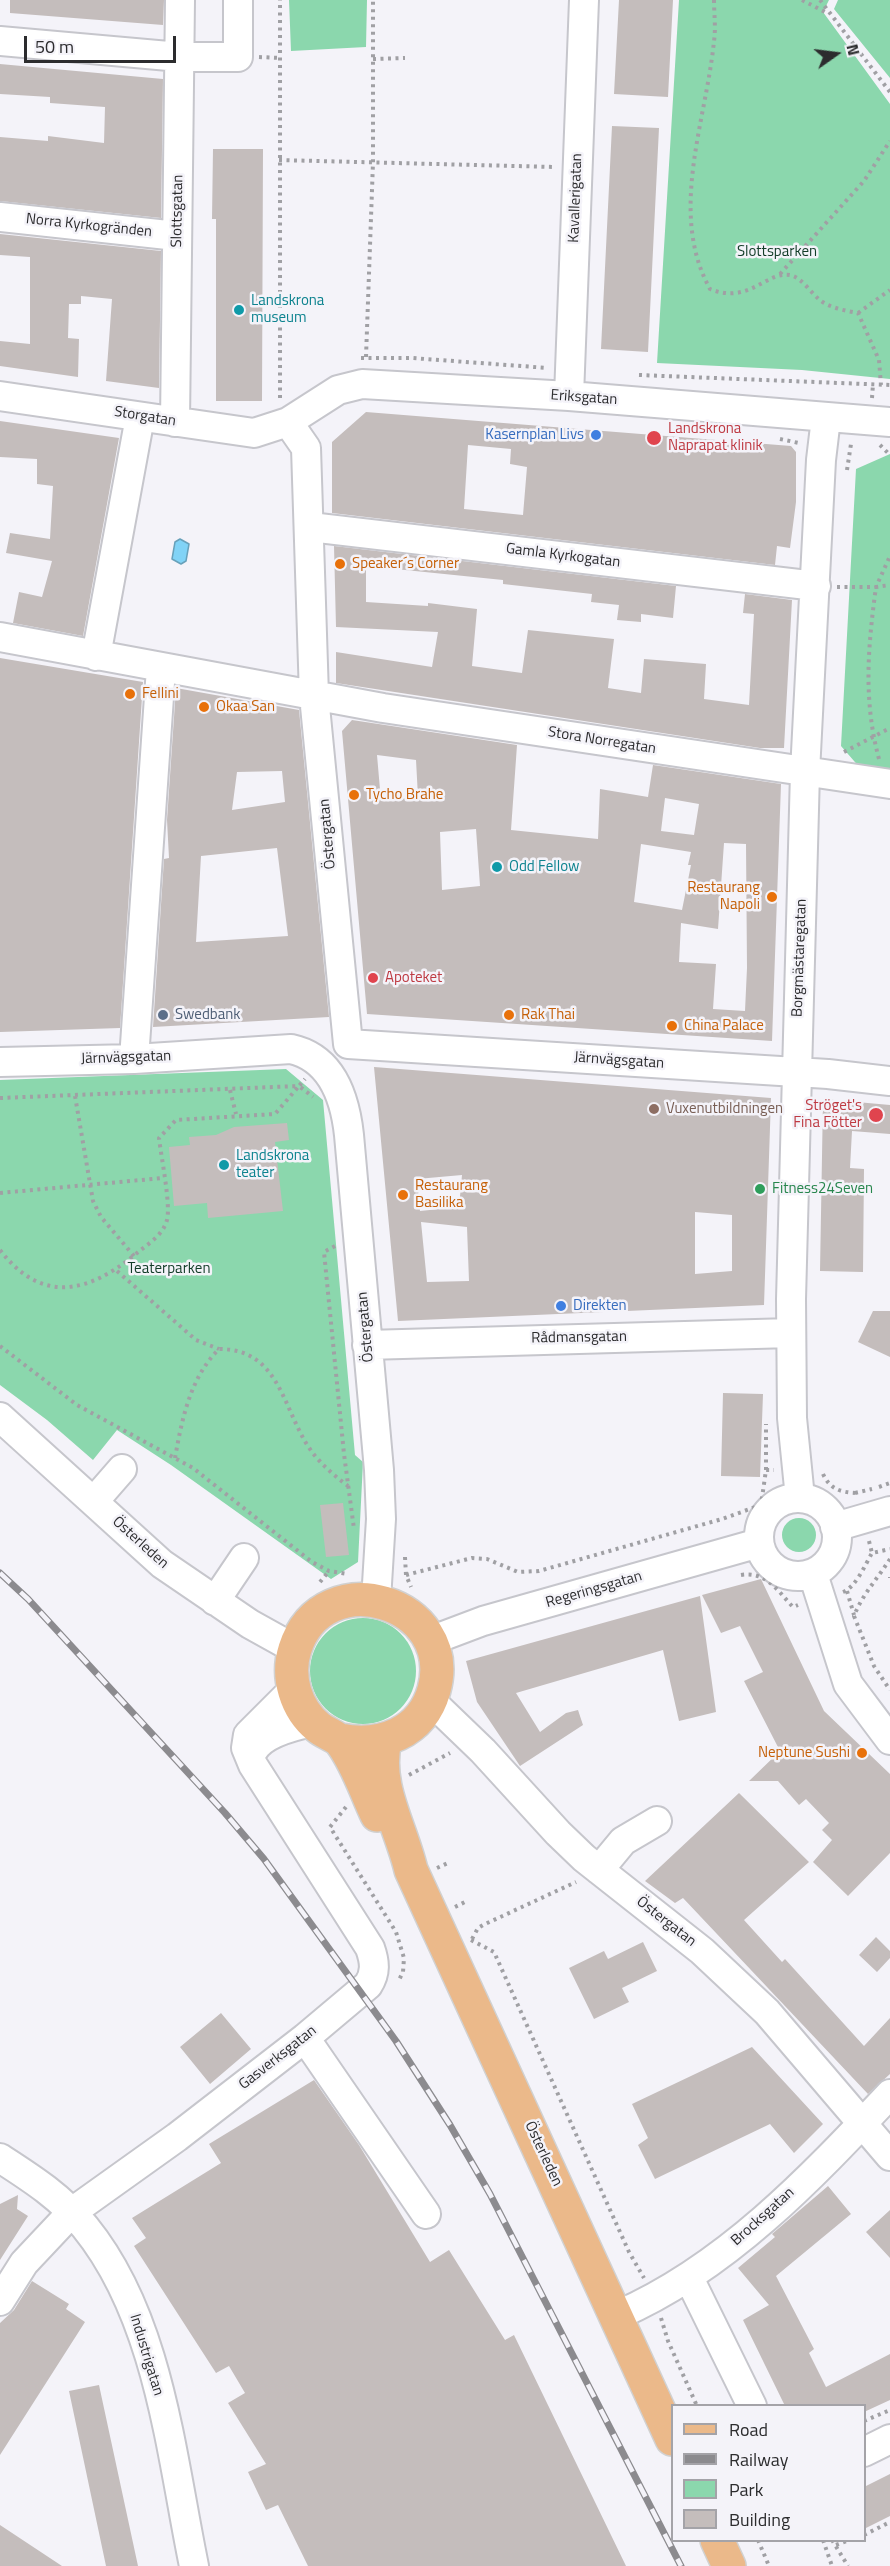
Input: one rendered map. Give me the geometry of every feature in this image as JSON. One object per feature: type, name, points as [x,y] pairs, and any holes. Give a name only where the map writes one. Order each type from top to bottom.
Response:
[{"type":"main road","points":[[350,1600],[376,1600],[408,1614],[430,1641],[436,1671],[430,1700],[412,1726],[385,1741],[366,1744],[340,1740],[312,1722],[301,1707],[294,1689],[292,1662],[295,1649],[307,1626],[326,1609],[350,1600]]},
{"type":"main road","name":"Österleden","points":[[340,1740],[384,1831],[429,1869]]},
{"type":"main road","name":"Österleden","points":[[385,1741],[381,1755],[383,1785],[404,1839],[429,1869],[671,2437]]},
{"type":"main road","points":[[717,2542],[729,2566]]},
{"type":"street","name":"Slottsgatan","points":[[175,422],[180,0]]},
{"type":"street","points":[[0,41],[180,57],[238,57],[238,0]]},
{"type":"street","name":"Kavallerigatan","points":[[569,383],[584,0]]},
{"type":"street","name":"Norra Kyrkogränden","points":[[0,217],[177,236]]},
{"type":"street","name":"Eriksgatan","points":[[284,412],[338,390],[362,384],[569,383],[825,431],[885,433]]},
{"type":"street","name":"Storgatan","points":[[0,396],[254,433],[284,412]]},
{"type":"street","name":"Östergatan","points":[[284,412],[306,448],[315,696],[348,1044]]},
{"type":"street","points":[[96,656],[140,417]]},
{"type":"street","name":"Borgmästaregatan","points":[[800,1498],[795,1469],[791,1333],[796,1073],[832,587],[825,431]]},
{"type":"street","name":"Gamla Kyrkogatan","points":[[310,527],[832,587]]},
{"type":"street","name":"Stora Norregatan","points":[[0,638],[383,708],[817,774],[885,774]]},
{"type":"street","points":[[134,1059],[161,668]]},
{"type":"street","name":"Järnvägsgatan","points":[[348,1044],[890,1081]]},
{"type":"street","name":"Järnvägsgatan","points":[[0,1062],[134,1059],[291,1049],[307,1053],[320,1063]]},
{"type":"street","name":"Östergatan","points":[[320,1063],[338,1088],[345,1105],[381,1519],[376,1600]]},
{"type":"street","name":"Rådmansgatan","points":[[367,1345],[791,1333]]},
{"type":"street","name":"Österleden","points":[[0,1417],[95,1500],[162,1564],[295,1649]]},
{"type":"street","points":[[95,1500],[122,1469]]},
{"type":"street","points":[[816,1586],[775,1569],[765,1558],[759,1543],[762,1523],[769,1511],[780,1503],[800,1498],[822,1507],[836,1527],[837,1541],[833,1554],[816,1586],[848,1684],[890,1740]]},
{"type":"street","points":[[836,1527],[890,1511]]},
{"type":"street","name":"Regeringsgatan","points":[[430,1641],[483,1621],[759,1543]]},
{"type":"street","points":[[215,1600],[244,1558]]},
{"type":"street","name":"Gasverksgatan","points":[[0,2301],[24,2263],[72,2212],[177,2137],[305,2038],[368,1985],[374,1971],[374,1958],[253,1765],[246,1748],[248,1735],[294,1689]]},
{"type":"street","name":"Östergatan","points":[[430,1700],[469,1736],[558,1833],[597,1868],[702,1951],[767,2012],[862,2126],[890,2156]]},
{"type":"street","points":[[253,1765],[254,1748],[262,1740],[291,1727],[312,1722]]},
{"type":"street","points":[[597,1868],[623,1841],[657,1821]]},
{"type":"street","points":[[305,2038],[426,2214]]},
{"type":"street","name":"Brocksgatan","points":[[618,2315],[689,2278],[724,2252],[862,2126],[890,2094]]},
{"type":"street","name":"Industrigatan","points":[[0,2158],[43,2186],[72,2212],[112,2264],[137,2318],[158,2391],[194,2566]]},
{"type":"street","points":[[689,2278],[751,2404]]},
{"type":"street","points":[[866,2451],[890,2439]]},
{"type":"path","points":[[280,0],[279,160],[284,412]]},
{"type":"path","points":[[373,0],[373,162],[366,357],[412,358],[569,383]]},
{"type":"path","points":[[714,0],[715,40],[696,155],[690,218],[698,267],[710,289],[724,295],[754,290],[780,275],[864,181],[890,141]]},
{"type":"path","points":[[802,0],[831,15]]},
{"type":"path","points":[[820,0],[890,92]]},
{"type":"path","points":[[373,58],[405,58]]},
{"type":"path","points":[[279,160],[578,167]]},
{"type":"path","points":[[780,275],[792,276],[824,304],[858,313]]},
{"type":"path","points":[[858,313],[890,290]]},
{"type":"path","points":[[858,313],[879,360],[880,385]]},
{"type":"path","points":[[629,375],[890,385]]},
{"type":"path","points":[[773,438],[801,443],[825,431],[851,444],[860,444]]},
{"type":"path","points":[[869,444],[885,433]]},
{"type":"path","points":[[885,433],[890,444]]},
{"type":"path","points":[[885,433],[890,455]]},
{"type":"path","points":[[846,475],[851,444]]},
{"type":"path","points":[[885,774],[873,737],[867,702],[868,651],[876,586],[890,556]]},
{"type":"path","points":[[832,587],[890,585]]},
{"type":"path","points":[[817,774],[830,760],[890,728]]},
{"type":"path","points":[[0,1250],[8,1260],[48,1288],[65,1289],[98,1281],[117,1270],[161,1233],[167,1219],[159,1138],[176,1120],[236,1114],[275,1114],[320,1063]]},
{"type":"path","points":[[0,1098],[299,1086]]},
{"type":"path","points":[[230,1090],[236,1114]]},
{"type":"path","points":[[75,1095],[88,1184],[101,1217],[134,1256]]},
{"type":"path","points":[[0,1193],[163,1178]]},
{"type":"path","points":[[337,1236],[337,1245],[324,1252],[354,1535]]},
{"type":"path","points":[[117,1270],[196,1340],[219,1348],[235,1348],[255,1357],[272,1374],[306,1443],[325,1469],[348,1486]]},
{"type":"path","points":[[0,1346],[77,1405],[174,1458],[211,1482],[312,1562],[329,1571],[352,1575],[352,1565]]},
{"type":"path","points":[[174,1458],[182,1419],[195,1385],[206,1362],[219,1348]]},
{"type":"path","points":[[406,1575],[472,1558],[486,1559],[518,1572],[539,1571],[722,1519],[761,1505],[766,1470],[819,1466],[831,1486],[840,1492],[855,1493],[890,1483]]},
{"type":"path","points":[[855,1493],[872,1553]]},
{"type":"path","points":[[890,1549],[872,1553],[847,1591],[854,1616],[874,1666],[890,1690]]},
{"type":"path","points":[[854,1616],[861,1599],[874,1586],[890,1559]]},
{"type":"path","points":[[734,1576],[754,1573],[763,1577],[793,1607],[816,1586],[847,1591]]},
{"type":"path","points":[[405,1777],[450,1753],[469,1736]]},
{"type":"path","points":[[429,1869],[448,1863]]},
{"type":"path","points":[[471,1940],[474,1932],[483,1925],[579,1881],[597,1868]]},
{"type":"path","points":[[449,1899],[458,1917]]},
{"type":"path","points":[[454,1908],[465,1902]]},
{"type":"path","points":[[466,1935],[494,1952],[629,2252],[654,2297],[668,2341],[696,2404]]},
{"type":"path","points":[[866,2420],[890,2410]]},
{"type":"path","points":[[866,2534],[890,2522]]},
{"type":"path","points":[[758,2542],[769,2566]]},
{"type":"path","points":[[823,2542],[832,2566]]},
{"type":"path","points":[[834,2543],[848,2566]]},
{"type":"green space","points":[[289,0],[367,0],[366,47],[291,51]]},
{"type":"green space","name":"Slottsparken","points":[[679,0],[829,0],[823,12],[890,104],[890,379],[802,370],[657,363]]},
{"type":"green space","points":[[838,0],[890,0],[890,78],[834,9]]},
{"type":"green space","points":[[890,454],[890,774],[861,769],[841,746],[856,469]]},
{"type":"green space","name":"Teaterparken","points":[[286,1069],[323,1100],[355,1455],[363,1462],[358,1562],[331,1579],[171,1465],[117,1430],[93,1460],[47,1420],[0,1385],[0,1080]]},
{"type":"green space","points":[[799,1518],[811,1523],[816,1535],[811,1547],[799,1552],[787,1547],[782,1535],[787,1523]]},
{"type":"green space","points":[[363,1618],[383,1622],[400,1634],[412,1651],[416,1671],[412,1691],[400,1708],[383,1720],[363,1724],[343,1720],[326,1708],[314,1691],[310,1671],[314,1651],[326,1634],[343,1622]]},
{"type":"water","points":[[180,539],[189,544],[186,561],[181,564],[172,559],[175,542]]},
{"type":"building","points":[[10,0],[164,0],[163,25],[10,13]]},
{"type":"building","points":[[619,0],[673,0],[668,97],[614,94]]},
{"type":"building","points":[[0,64],[163,79],[161,218],[0,201],[0,137],[48,141],[48,136],[104,143],[105,107],[50,103],[50,97],[0,94]]},
{"type":"building","points":[[612,126],[659,128],[648,352],[601,349]]},
{"type":"building","name":"Landskrona museum","points":[[213,149],[263,149],[262,401],[216,401],[216,219],[212,219]]},
{"type":"building","points":[[0,234],[161,251],[159,388],[106,381],[112,299],[81,296],[81,304],[69,304],[68,338],[79,339],[78,377],[0,366],[0,341],[30,344],[30,257],[0,255]]},
{"type":"building","points":[[366,412],[791,446],[796,452],[796,502],[790,548],[777,546],[775,565],[332,513],[332,442]],"holes":[[[468,445],[511,449],[510,464],[527,467],[523,515],[464,509]]]},
{"type":"building","points":[[0,421],[119,438],[83,636],[13,623],[19,592],[42,597],[52,561],[6,553],[10,533],[50,539],[53,486],[37,484],[37,459],[0,457]]},
{"type":"building","points":[[334,546],[676,586],[673,618],[641,614],[641,622],[617,620],[619,605],[591,602],[592,594],[503,584],[503,580],[366,566],[366,602],[428,606],[428,603],[477,609],[472,666],[522,673],[528,630],[614,639],[608,688],[641,693],[644,659],[706,664],[704,699],[749,705],[754,614],[743,613],[745,594],[792,600],[784,748],[760,748],[336,683],[336,652],[432,667],[438,632],[336,627]]},
{"type":"building","points":[[0,658],[143,682],[120,1028],[0,1032]]},
{"type":"building","points":[[176,688],[299,710],[329,1017],[153,1027],[164,859],[169,858],[167,820]],"holes":[[[282,771],[285,802],[232,810],[237,772]],[[277,848],[288,936],[196,942],[201,856]]]},
{"type":"building","points":[[352,720],[517,745],[511,830],[598,839],[600,789],[648,797],[653,765],[781,784],[772,1041],[367,1014],[342,731]],"holes":[[[377,755],[416,760],[418,797],[381,801]],[[665,798],[699,804],[694,835],[661,831]],[[476,829],[480,886],[442,890],[440,832]],[[724,843],[746,844],[745,1011],[713,1009],[716,964],[679,962],[681,923],[718,929]],[[641,844],[691,852],[688,865],[691,865],[682,910],[634,902]]]},
{"type":"building","points":[[374,1067],[771,1098],[764,1305],[398,1321]],"holes":[[[462,1175],[459,1207],[420,1211],[417,1179]],[[695,1212],[732,1215],[732,1271],[695,1274]],[[421,1222],[467,1227],[469,1281],[427,1282]]]},
{"type":"building","points":[[823,1099],[890,1105],[890,1134],[852,1131],[850,1168],[864,1169],[863,1272],[820,1271]]},
{"type":"building","name":"Landskrona teater","points":[[287,1123],[289,1140],[275,1142],[283,1211],[208,1218],[207,1203],[174,1206],[169,1147],[190,1145],[189,1137],[216,1135],[234,1127]]},
{"type":"building","points":[[873,1311],[890,1311],[890,1357],[858,1342]]},
{"type":"building","points":[[723,1393],[763,1394],[760,1477],[721,1476]]},
{"type":"building","points":[[343,1503],[349,1555],[326,1557],[320,1505]]},
{"type":"building","points":[[761,1579],[824,1711],[890,1774],[890,1853],[848,1896],[813,1862],[832,1840],[822,1830],[829,1823],[806,1799],[799,1805],[778,1781],[749,1781],[780,1751],[744,1681],[763,1672],[740,1626],[721,1633],[702,1595]]},
{"type":"building","points":[[700,1596],[716,1712],[679,1721],[663,1650],[516,1693],[540,1732],[566,1713],[578,1710],[583,1725],[520,1766],[477,1702],[466,1661]]},
{"type":"building","points":[[739,1793],[809,1862],[744,1920],[782,1962],[785,1959],[864,2046],[890,2018],[890,2074],[868,2094],[683,1898],[675,1903],[645,1881]]},
{"type":"building","points":[[876,1937],[890,1951],[890,1958],[877,1972],[859,1955]]},
{"type":"building","points":[[643,1942],[657,1971],[622,1988],[629,2002],[594,2019],[569,1968],[604,1951],[608,1959]]},
{"type":"building","points":[[221,2013],[251,2049],[210,2084],[180,2047]]},
{"type":"building","points":[[752,2047],[823,2124],[794,2153],[770,2124],[655,2179],[638,2145],[648,2138],[632,2104]]},
{"type":"building","points":[[314,2080],[359,2145],[430,2262],[449,2250],[505,2340],[514,2335],[626,2566],[308,2566],[278,2505],[266,2510],[248,2472],[266,2464],[228,2403],[245,2393],[229,2366],[216,2373],[134,2246],[146,2238],[132,2218],[221,2163],[209,2144]]},
{"type":"building","points":[[828,2186],[851,2214],[776,2276],[814,2349],[809,2353],[826,2387],[890,2354],[890,2400],[866,2411],[866,2404],[784,2404],[743,2320],[769,2305],[738,2268],[775,2237],[772,2234]]},
{"type":"building","points":[[18,2195],[17,2209],[28,2216],[0,2260],[0,2204]]},
{"type":"building","points":[[890,2210],[890,2258],[866,2232]]},
{"type":"building","points":[[32,2281],[69,2304],[66,2309],[85,2322],[0,2455],[0,2323],[14,2310]]},
{"type":"building","points":[[99,2385],[138,2566],[106,2566],[69,2391]]},
{"type":"building","points":[[890,2474],[890,2516],[866,2528],[866,2486]]},
{"type":"building","points":[[0,2525],[62,2566],[0,2566]]},
{"type":"railway","points":[[0,1573],[28,1599],[225,1813],[264,1859],[396,2041],[450,2125],[490,2194],[681,2566]]},
{"type":"place","name":"Landskrona museum","points":[[239,310]]},
{"type":"place","name":"Kasernplan Livs","points":[[596,435]]},
{"type":"place","name":"Landskrona Naprapat klinik","points":[[654,438]]},
{"type":"place","name":"Speaker´s Corner","points":[[340,564]]},
{"type":"place","name":"Fellini","points":[[130,694]]},
{"type":"place","name":"Okaa San","points":[[204,707]]},
{"type":"place","name":"Tycho Brahe","points":[[354,795]]},
{"type":"place","name":"Odd Fellow","points":[[497,867]]},
{"type":"place","name":"Restaurang Napoli","points":[[772,897]]},
{"type":"place","name":"Apoteket","points":[[373,978]]},
{"type":"place","name":"Swedbank","points":[[163,1015]]},
{"type":"place","name":"Rak Thai","points":[[509,1015]]},
{"type":"place","name":"China Palace","points":[[672,1026]]},
{"type":"place","name":"Vuxenutbildningen","points":[[654,1109]]},
{"type":"place","name":"Ströget's Fina Fötter","points":[[876,1115]]},
{"type":"place","name":"Landskrona teater","points":[[224,1165]]},
{"type":"place","name":"Fitness24Seven","points":[[760,1189]]},
{"type":"place","name":"Restaurang Basilika","points":[[403,1195]]},
{"type":"place","name":"Direkten","points":[[561,1306]]},
{"type":"place","name":"Neptune Sushi","points":[[862,1753]]}]
